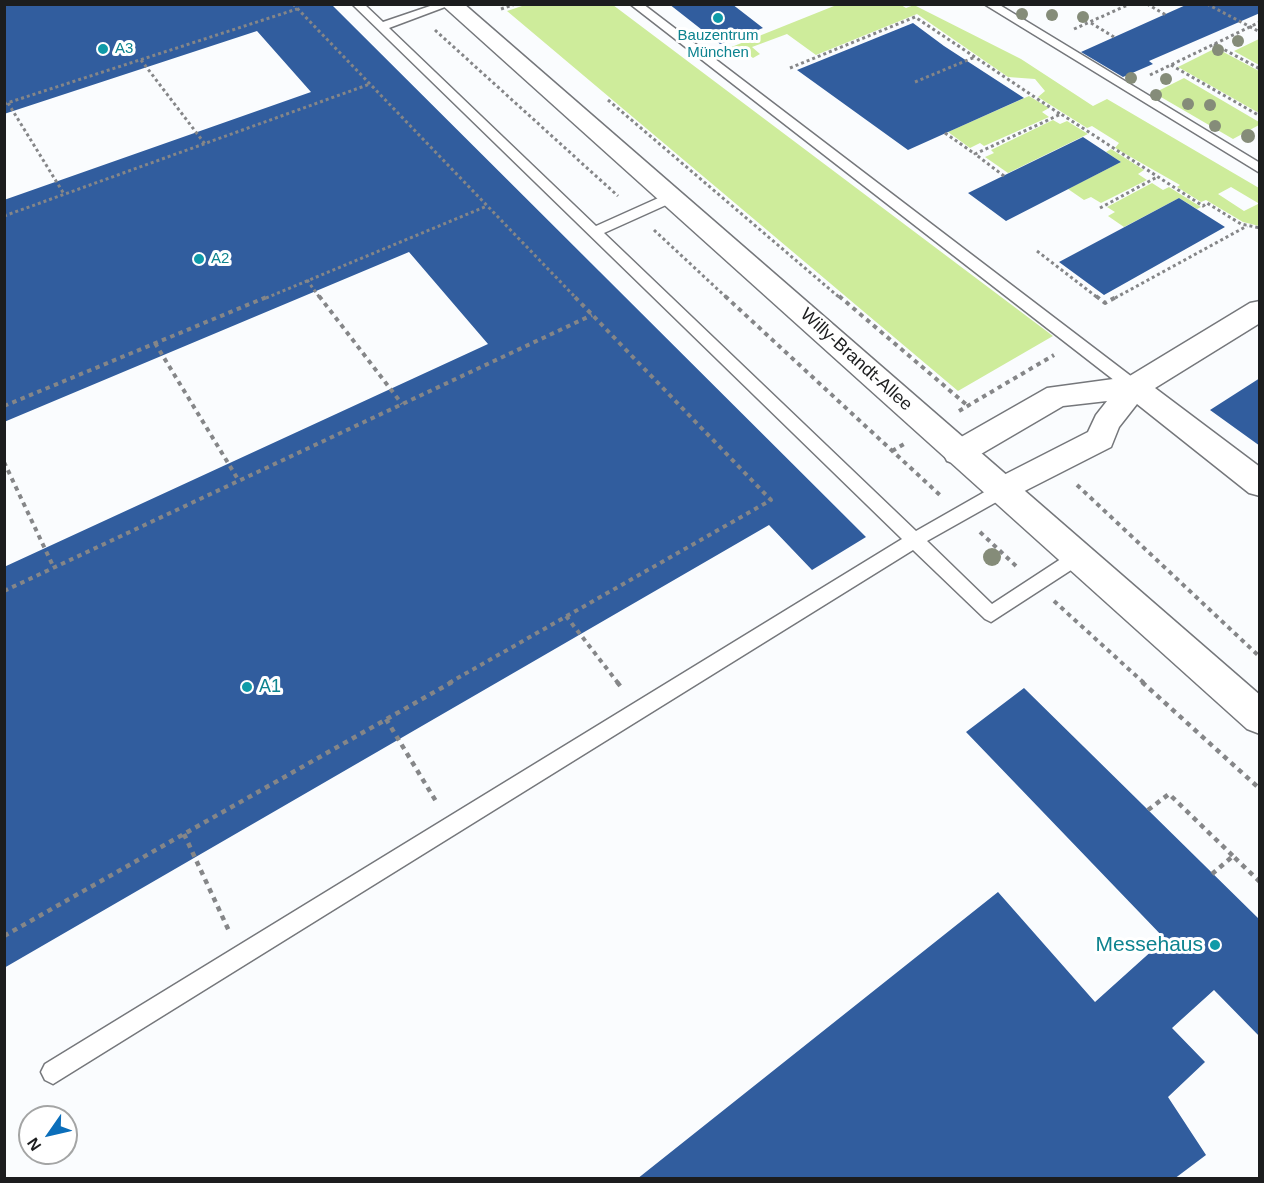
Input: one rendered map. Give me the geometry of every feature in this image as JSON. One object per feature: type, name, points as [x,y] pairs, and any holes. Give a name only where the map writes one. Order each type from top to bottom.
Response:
[{"type":"main road","name":"Willy-Brandt-Allee","points":[[449,4],[791,302],[958,453],[1260,718]]},
{"type":"main road","points":[[1001,491],[1100,439],[1106,423],[1134,387],[1260,310]]},
{"type":"main road","points":[[958,453],[1057,396],[1134,387],[1260,484]]},
{"type":"lane","points":[[357,4],[991,614],[1077,558]]},
{"type":"lane","points":[[381,27],[449,4]]},
{"type":"lane","points":[[635,4],[1134,387]]},
{"type":"lane","points":[[989,4],[1260,169]]},
{"type":"lane","points":[[594,232],[670,198]]},
{"type":"lane","points":[[53,1072],[914,540],[1001,491]]},
{"type":"path","points":[[4,936],[771,500],[293,4]]},
{"type":"path","points":[[495,4],[509,17]]},
{"type":"path","points":[[501,9],[514,4]]},
{"type":"path","points":[[1049,41],[1130,4]]},
{"type":"path","points":[[1147,4],[1166,15]]},
{"type":"path","points":[[1207,4],[1260,32]]},
{"type":"path","points":[[64,194],[6,104],[297,9]]},
{"type":"path","points":[[418,15],[1260,789]]},
{"type":"path","points":[[790,68],[915,17],[1203,206],[1207,203],[1247,225],[1260,228]]},
{"type":"path","points":[[1090,22],[1114,37]]},
{"type":"path","points":[[1125,87],[1260,22]]},
{"type":"path","points":[[1214,44],[1260,69]]},
{"type":"path","points":[[915,82],[975,57]]},
{"type":"path","points":[[141,60],[205,144]]},
{"type":"path","points":[[1171,65],[1260,116]]},
{"type":"path","points":[[4,216],[370,84]]},
{"type":"path","points":[[605,98],[968,406],[1075,342]]},
{"type":"path","points":[[975,154],[1061,114]]},
{"type":"path","points":[[945,133],[1004,176]]},
{"type":"path","points":[[1100,208],[1157,177]]},
{"type":"path","points":[[4,405],[487,206]]},
{"type":"path","points":[[1037,251],[1105,303],[1247,225]]},
{"type":"path","points":[[307,280],[402,404]]},
{"type":"path","points":[[4,591],[592,315]]},
{"type":"path","points":[[155,343],[239,481]]},
{"type":"path","points":[[4,462],[54,568]]},
{"type":"path","points":[[1052,464],[1260,657]]},
{"type":"path","points":[[567,616],[639,710]]},
{"type":"path","points":[[386,719],[451,827]]},
{"type":"path","points":[[1148,810],[1169,794],[1260,882]]},
{"type":"path","points":[[184,834],[241,957]]},
{"type":"path","points":[[1212,874],[1233,856]]},
{"type":"green space","points":[[839,4],[901,5],[906,8],[914,5],[1021,59],[1093,106],[1107,99],[1259,188],[1259,226],[1243,222],[1206,200],[1201,202],[1177,187],[1180,185],[1115,148],[1119,143],[1092,126],[1087,128],[1038,97],[1045,91],[1035,79],[1008,77],[917,14],[816,55],[787,34],[752,47],[760,54],[753,58],[745,52],[737,56],[729,48]],"holes":[[[1231,187],[1258,203],[1244,211],[1218,194]]]},
{"type":"green space","points":[[525,5],[613,5],[1053,336],[958,391],[507,11]]},
{"type":"green space","points":[[1259,39],[1259,65],[1234,51]]},
{"type":"green space","points":[[1216,48],[1259,71],[1259,113],[1178,67]]},
{"type":"green space","points":[[1184,78],[1259,122],[1259,125],[1233,139],[1154,93]]},
{"type":"green space","points":[[1029,96],[1049,108],[1042,112],[1049,117],[984,146],[980,143],[970,148],[948,132]]},
{"type":"green space","points":[[1053,120],[1060,124],[1067,121],[1088,134],[1008,173],[985,157],[994,153],[991,150]]},
{"type":"green space","points":[[1111,149],[1144,170],[1138,174],[1147,180],[1101,203],[1091,197],[1084,200],[1068,189],[1121,162],[1106,152]]},
{"type":"green space","points":[[1152,183],[1163,190],[1169,187],[1201,207],[1197,209],[1179,198],[1124,227],[1108,216],[1115,212],[1107,207]]},
{"type":"building","points":[[4,4],[331,4],[866,537],[812,570],[769,525],[4,968],[4,567],[488,344],[409,252],[4,422],[4,200],[311,92],[257,31],[4,114]]},
{"type":"building","name":"Bauzentrum München","points":[[669,4],[732,4],[763,28],[720,44]]},
{"type":"building","points":[[1188,4],[1260,4],[1260,13],[1149,61],[1153,64],[1123,77],[1081,52]]},
{"type":"building","points":[[913,23],[1024,98],[908,150],[797,70]]},
{"type":"building","points":[[1083,137],[1121,162],[1006,221],[968,193]]},
{"type":"building","points":[[1179,198],[1225,227],[1104,295],[1059,262]]},
{"type":"building","points":[[1260,378],[1260,446],[1210,410]]},
{"type":"building","points":[[1024,688],[1260,920],[1260,1037],[1214,990],[1172,1028],[1205,1062],[1168,1097],[1206,1155],[1174,1179],[637,1179],[998,892],[1095,1002],[1165,939],[966,732]]},
{"type":"place","name":"Bauzentrum München","points":[[718,18]]},
{"type":"place","name":"A3","points":[[103,49]]},
{"type":"place","name":"A2","points":[[199,259]]},
{"type":"place","name":"A1","points":[[247,687]]},
{"type":"place","name":"Messehaus","points":[[1215,945]]}]
